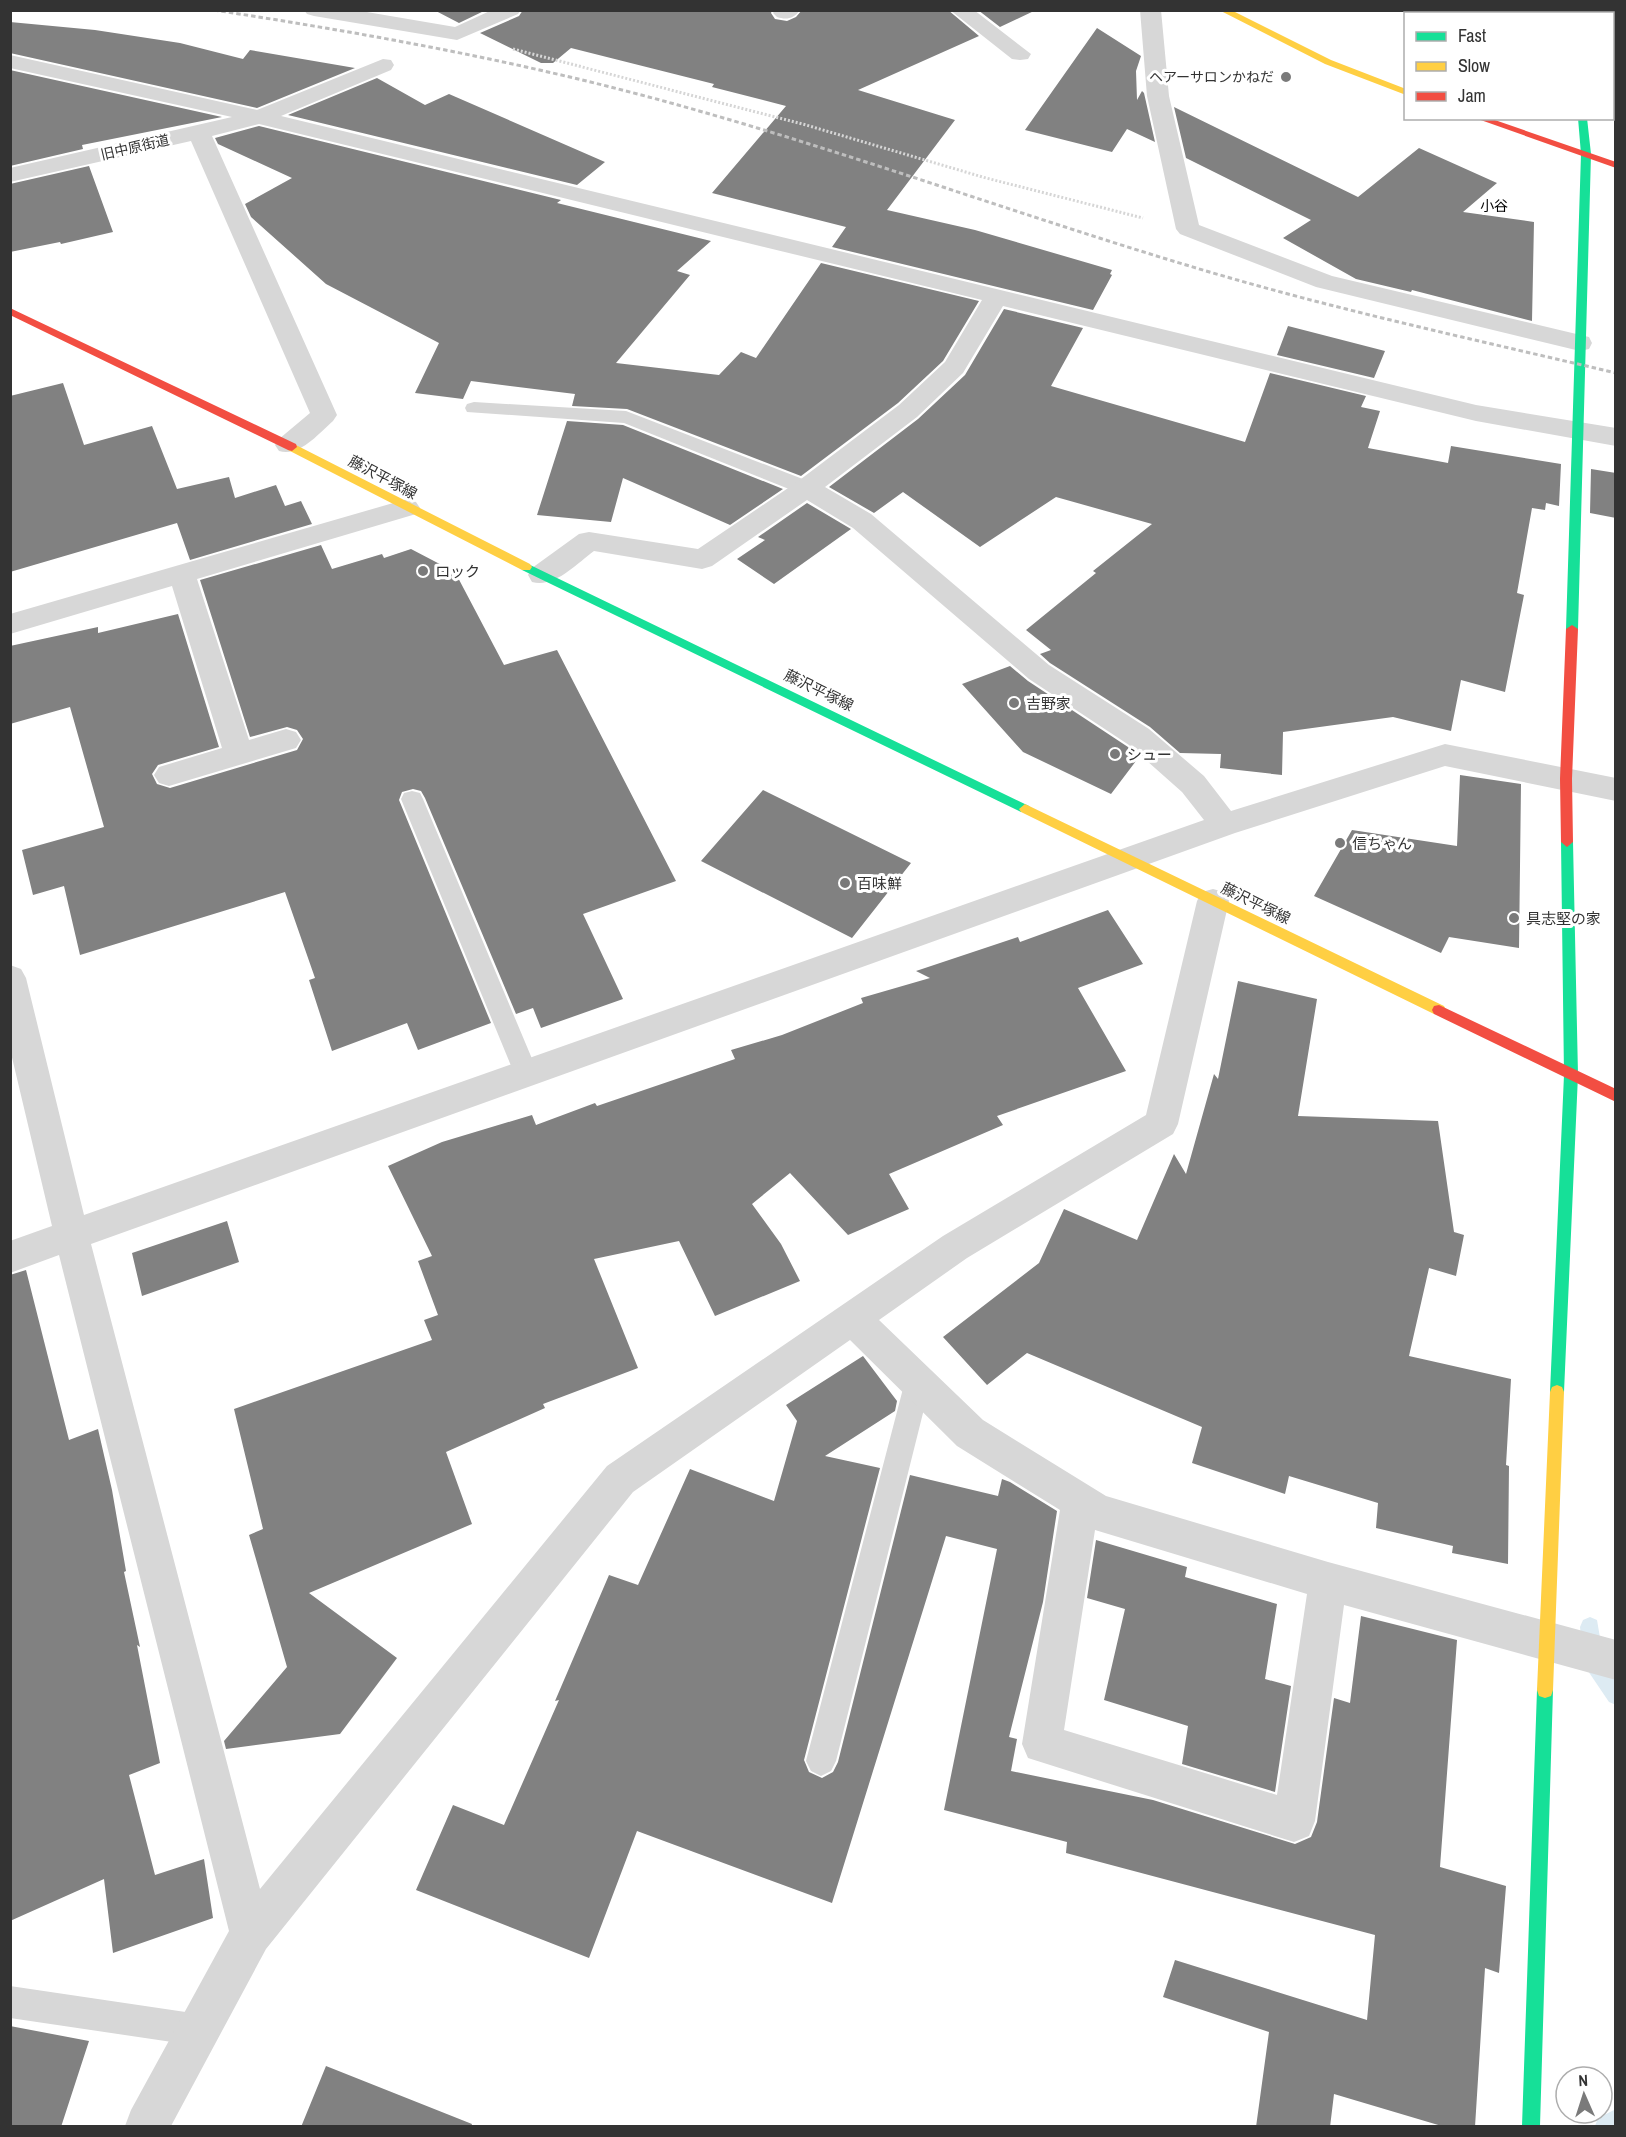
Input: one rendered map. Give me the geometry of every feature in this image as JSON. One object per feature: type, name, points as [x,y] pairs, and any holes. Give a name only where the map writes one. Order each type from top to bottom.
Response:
[{"type":"street","points":[[314,10],[457,34],[511,10]]},
{"type":"street","points":[[960,10],[1020,54]]},
{"type":"street","points":[[1149,10],[1158,96],[1188,230],[1325,282],[1580,343]]},
{"type":"street","points":[[1223,10],[1328,62],[1404,91]]},
{"type":"street","points":[[10,61],[259,117],[1476,413],[1616,438]]},
{"type":"street","name":"旧中原街道","points":[[10,175],[199,133],[259,117],[383,65]]},
{"type":"street","points":[[1485,120],[1616,165]]},
{"type":"street","points":[[1531,2127],[1557,1645],[1571,1075],[1566,779],[1586,154],[1582,120]]},
{"type":"street","points":[[199,133],[324,415],[288,445]]},
{"type":"street","points":[[542,575],[589,541],[702,559],[806,488],[908,411],[954,367],[996,297]]},
{"type":"street","name":"藤沢平塚線","points":[[10,311],[288,445],[407,508],[542,575],[1132,859],[1213,901],[1616,1096]]},
{"type":"street","points":[[806,488],[862,521],[1039,672],[1139,737],[1193,784],[1226,825]]},
{"type":"street","points":[[10,624],[407,508]]},
{"type":"street","points":[[182,574],[238,754]]},
{"type":"street","points":[[169,775],[285,740]]},
{"type":"street","points":[[10,1257],[1226,825],[1445,755],[1616,790]]},
{"type":"street","points":[[147,2127],[251,1934],[620,1479],[955,1247],[1161,1124],[1213,901]]},
{"type":"street","points":[[10,978],[71,1235],[251,1934]]},
{"type":"street","points":[[852,1318],[970,1434],[1097,1512],[1328,1581],[1614,1660]]},
{"type":"street","points":[[1080,1501],[1042,1744],[1294,1821],[1328,1581]]},
{"type":"lane","points":[[474,408],[626,417],[806,488]]},
{"type":"lane","points":[[412,799],[526,1074]]},
{"type":"lane","points":[[821,1761],[918,1381]]},
{"type":"lane","points":[[10,2002],[199,2030]]},
{"type":"path","points":[[457,34],[794,122],[986,178],[1188,230]]},
{"type":"building","points":[[434,10],[486,10],[459,23]]},
{"type":"building","points":[[523,10],[772,10],[771,13],[775,19],[787,21],[796,17],[802,10],[948,10],[979,36],[858,90],[955,120],[887,210],[975,230],[1112,270],[1110,274],[1112,275],[1093,310],[832,247],[846,227],[712,193],[786,106],[712,87],[714,84],[571,48],[553,63],[541,63],[480,33],[519,16]]},
{"type":"building","points":[[978,10],[1036,10],[1000,27]]},
{"type":"building","points":[[10,22],[95,30],[180,43],[243,59],[250,50],[355,68],[257,108],[10,53]]},
{"type":"building","points":[[1097,28],[1141,56],[1136,71],[1137,100],[1142,91],[1155,142],[1127,129],[1112,152],[1025,130]]},
{"type":"building","points":[[10,70],[222,117],[82,145],[83,149],[10,166]]},
{"type":"building","points":[[377,78],[425,105],[449,94],[605,162],[577,185],[288,115]]},
{"type":"building","points":[[1174,107],[1358,197],[1419,148],[1497,183],[1463,212],[1534,222],[1532,321],[1412,290],[1411,292],[1356,279],[1283,238],[1311,220],[1186,158]]},
{"type":"building","points":[[259,126],[561,200],[557,203],[711,241],[677,271],[690,275],[616,363],[719,375],[741,352],[756,358],[821,263],[979,301],[943,361],[898,403],[801,476],[627,409],[572,406],[575,394],[471,381],[463,399],[415,393],[439,343],[326,284],[251,217],[245,204],[292,178],[218,144],[215,138]]},
{"type":"building","points":[[89,166],[113,232],[61,244],[60,242],[10,252],[10,184]]},
{"type":"building","points":[[1004,309],[1083,328],[1051,386],[1245,442],[1270,373],[1366,396],[1361,407],[1380,411],[1368,448],[1448,463],[1451,446],[1561,464],[1559,506],[1546,503],[1545,510],[1532,508],[1517,593],[1524,595],[1505,692],[1461,680],[1451,731],[1393,717],[1283,732],[1282,775],[1220,768],[1221,754],[1180,753],[1150,727],[1050,663],[1040,654],[1051,650],[1026,630],[1096,573],[1093,571],[1152,524],[1056,497],[980,547],[903,492],[874,513],[829,487],[918,419],[965,375]]},
{"type":"building","points":[[1288,326],[1385,351],[1374,378],[1277,355]]},
{"type":"building","points":[[63,383],[84,445],[152,426],[177,489],[229,477],[235,498],[276,485],[285,506],[301,501],[312,524],[190,560],[177,523],[10,572],[10,396]]},
{"type":"building","points":[[567,421],[623,425],[783,489],[730,525],[623,478],[611,522],[537,515]]},
{"type":"building","points":[[1591,469],[1616,473],[1616,518],[1590,513]]},
{"type":"building","points":[[807,503],[851,529],[774,584],[737,559],[765,540],[758,537]]},
{"type":"building","points":[[321,545],[332,569],[382,554],[384,558],[411,549],[455,572],[504,665],[557,650],[676,881],[583,914],[623,999],[541,1028],[533,1008],[516,1014],[425,798],[421,791],[413,789],[402,792],[399,800],[491,1023],[418,1050],[407,1023],[332,1051],[309,980],[315,978],[285,892],[80,955],[64,886],[33,895],[22,850],[104,827],[70,707],[10,724],[10,646],[98,627],[98,633],[178,614],[219,747],[158,765],[152,774],[157,784],[170,788],[297,750],[303,739],[297,730],[287,727],[250,737],[200,580]]},
{"type":"building","points":[[1010,666],[1028,681],[1128,747],[1139,757],[1111,794],[1023,752],[962,684]]},
{"type":"building","points":[[1460,775],[1521,784],[1519,948],[1449,937],[1441,953],[1314,896],[1352,830],[1457,846]]},
{"type":"building","points":[[763,790],[911,863],[852,938],[701,861]]},
{"type":"building","points":[[1108,910],[1143,964],[1078,988],[1126,1071],[997,1116],[1003,1125],[889,1174],[909,1209],[848,1235],[790,1173],[752,1204],[781,1244],[800,1281],[715,1316],[679,1241],[594,1259],[638,1368],[543,1404],[545,1408],[446,1452],[472,1524],[309,1593],[397,1658],[340,1734],[226,1749],[224,1741],[287,1667],[249,1535],[263,1529],[234,1409],[432,1340],[424,1320],[438,1315],[418,1261],[432,1256],[388,1166],[442,1142],[532,1115],[536,1125],[595,1103],[597,1106],[735,1059],[731,1050],[782,1035],[863,1003],[861,998],[930,978],[916,971],[1018,937],[1020,942]]},
{"type":"building","points":[[1238,981],[1317,999],[1298,1116],[1438,1121],[1454,1232],[1464,1235],[1456,1276],[1429,1268],[1409,1356],[1511,1379],[1506,1465],[1509,1466],[1508,1564],[1452,1553],[1453,1546],[1376,1528],[1378,1503],[1289,1476],[1285,1494],[1192,1463],[1202,1427],[1027,1353],[987,1385],[943,1337],[1039,1263],[1064,1209],[1137,1240],[1174,1154],[1186,1174],[1214,1074],[1218,1079]]},
{"type":"building","points":[[227,1221],[239,1262],[142,1296],[132,1253]]},
{"type":"building","points":[[26,1270],[69,1440],[98,1429],[112,1490],[126,1571],[124,1572],[140,1647],[137,1645],[160,1763],[129,1775],[155,1875],[204,1859],[213,1918],[113,1953],[104,1879],[10,1921],[10,1275]]},
{"type":"building","points":[[863,1356],[897,1401],[895,1411],[825,1456],[880,1468],[804,1760],[809,1772],[822,1778],[833,1772],[838,1762],[910,1475],[998,1496],[1002,1479],[1057,1511],[1043,1602],[1009,1737],[1017,1739],[1011,1771],[1153,1800],[1295,1844],[1311,1837],[1317,1822],[1334,1698],[1350,1703],[1361,1616],[1457,1640],[1440,1867],[1506,1886],[1499,1973],[1485,1968],[1475,2127],[1445,2127],[1334,2094],[1330,2127],[1256,2127],[1269,2032],[1163,1997],[1175,1960],[1367,2020],[1375,1935],[1066,1853],[1067,1842],[944,1810],[997,1549],[946,1536],[832,1903],[637,1831],[589,1958],[416,1890],[453,1805],[504,1825],[559,1700],[555,1701],[609,1575],[638,1585],[690,1469],[774,1501],[797,1421],[786,1405]]},
{"type":"building","points":[[1096,1540],[1187,1567],[1185,1577],[1277,1604],[1265,1679],[1291,1686],[1275,1792],[1182,1764],[1188,1726],[1104,1700],[1125,1609],[1087,1598]]},
{"type":"building","points":[[10,2026],[89,2041],[61,2127],[10,2127]]},
{"type":"building","points":[[326,2066],[472,2124],[471,2127],[301,2127]]},
{"type":"waterway","points":[[1590,1627],[1594,1665],[1616,1695]]},
{"type":"waterway","points":[[1606,2126],[1616,2120]]},
{"type":"railway","points":[[214,10],[447,50],[621,90],[745,124],[1213,273],[1363,313],[1616,373]]},
{"type":"traffic: fast","points":[[1572,629],[1586,154],[1582,120]]},
{"type":"traffic: fast","points":[[526,567],[1025,809]]},
{"type":"traffic: fast","points":[[1557,1392],[1571,1075],[1567,842]]},
{"type":"traffic: fast","points":[[1531,2126],[1545,1690]]},
{"type":"traffic: slow","points":[[1223,10],[1328,62],[1404,91]]},
{"type":"traffic: slow","points":[[292,447],[526,567]]},
{"type":"traffic: slow","points":[[1025,809],[1439,1010]]},
{"type":"traffic: slow","points":[[1545,1690],[1557,1392]]},
{"type":"traffic: jam","points":[[1485,120],[1616,165]]},
{"type":"traffic: jam","points":[[10,311],[292,447]]},
{"type":"traffic: jam","points":[[1567,842],[1566,779],[1572,629]]},
{"type":"traffic: jam","points":[[1439,1010],[1616,1096]]},
{"type":"place","name":"ヘアーサロンかねだ","points":[[1286,77]]},
{"type":"place","name":"ロック","points":[[423,571]]},
{"type":"place","name":"吉野家","points":[[1014,703]]},
{"type":"place","name":"シュー","points":[[1115,754]]},
{"type":"place","name":"信ちゃん","points":[[1340,843]]},
{"type":"place","name":"百味鮮","points":[[845,883]]},
{"type":"place","name":"具志堅の家","points":[[1514,918]]},
{"type":"district","name":"小谷","points":[[1494,206]]}]
